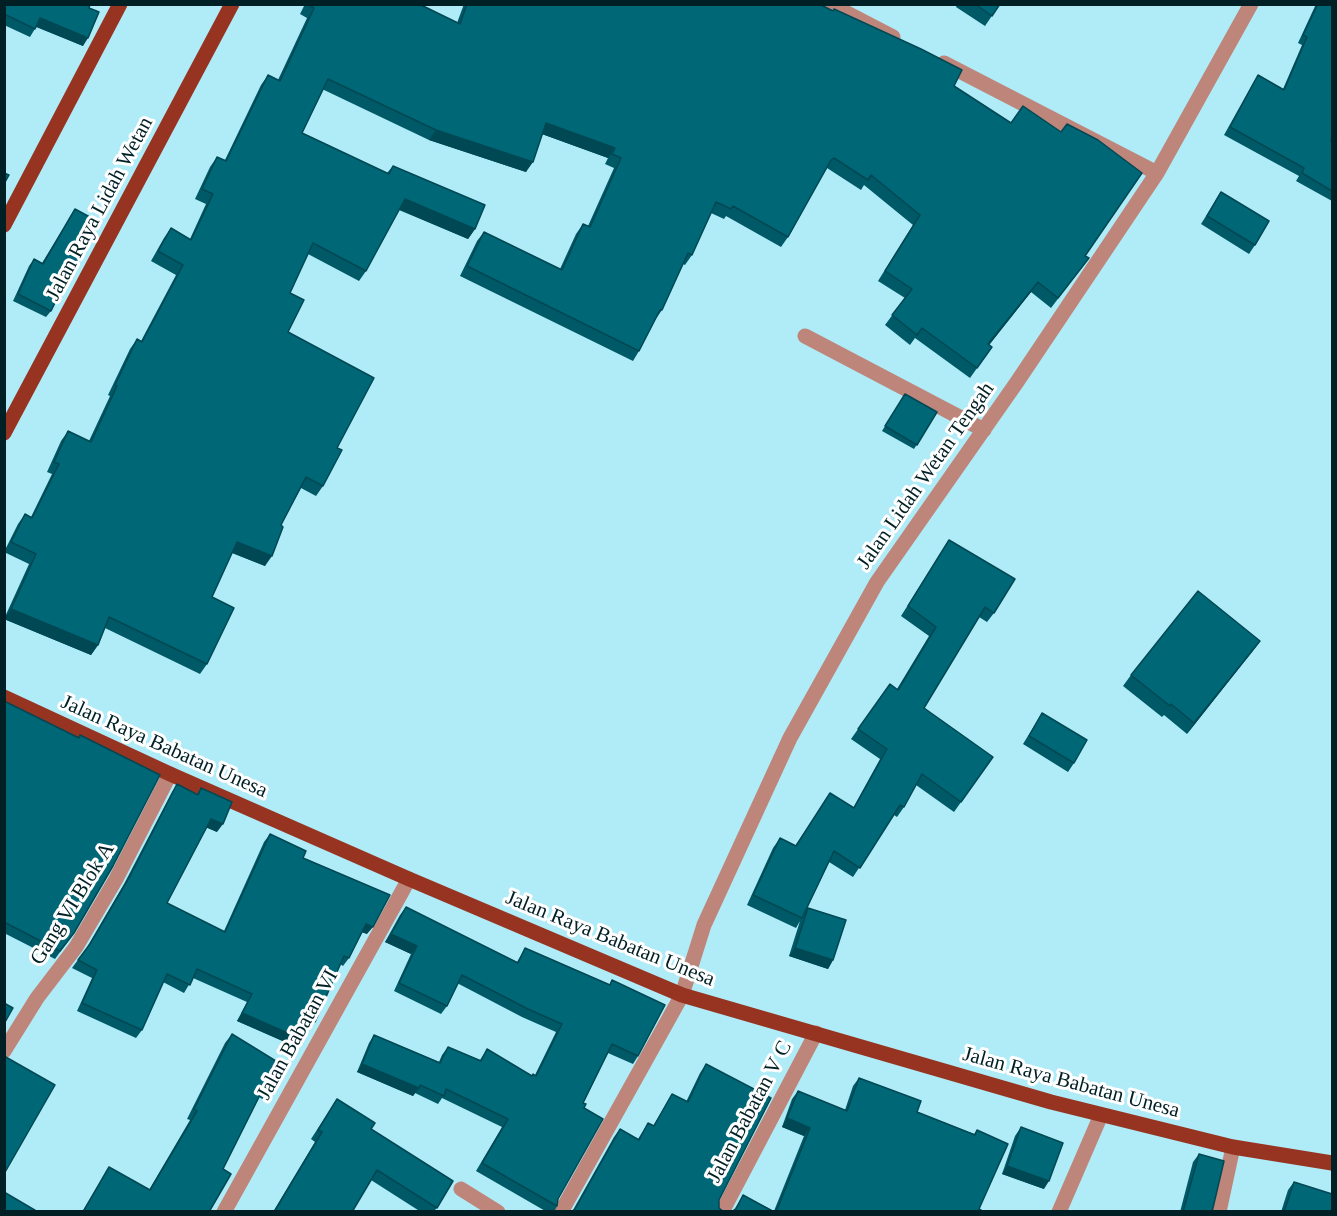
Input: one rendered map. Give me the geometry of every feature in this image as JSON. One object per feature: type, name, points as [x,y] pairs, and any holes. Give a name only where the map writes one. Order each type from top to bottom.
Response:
[{"type":"main road","points":[[4,225],[120,4]]},
{"type":"main road","name":"Jalan Raya Lidah Wetan","points":[[4,433],[232,4]]},
{"type":"main road","name":"Jalan Raya Babatan Unesa","points":[[4,698],[409,879],[681,994],[1051,1102],[1233,1147],[1332,1163]]},
{"type":"street","points":[[825,4],[843,7],[905,43]]},
{"type":"street","name":"Jalan Lidah Wetan Tengah","points":[[561,1212],[681,994],[704,925],[790,738],[878,582],[984,430],[1157,173],[1251,4]]},
{"type":"street","points":[[926,54],[1157,173]]},
{"type":"street","points":[[805,336],[984,430]]},
{"type":"street","name":"Gang VI Blok A","points":[[4,1051],[37,998],[76,947],[116,879],[170,774]]},
{"type":"street","name":"Jalan Babatan VI","points":[[224,1212],[409,879]]},
{"type":"street","name":"Jalan Babatan V C","points":[[722,1212],[816,1033]]},
{"type":"street","points":[[1059,1212],[1101,1114]]},
{"type":"street","points":[[1219,1212],[1233,1147]]},
{"type":"street","points":[[460,1189],[498,1212]]},
{"type":"building","points":[[4,4],[90,4],[89,8],[99,12],[88,38],[40,18],[35,29],[4,14]]},
{"type":"building","points":[[307,4],[419,4],[460,24],[467,4],[819,4],[921,49],[962,70],[954,86],[1011,123],[1023,106],[1061,132],[1067,124],[1098,140],[1142,173],[1085,256],[1089,258],[1058,298],[1038,282],[988,344],[992,347],[977,368],[922,328],[917,335],[892,315],[912,289],[885,271],[920,215],[871,175],[868,180],[834,158],[788,237],[733,206],[731,209],[716,202],[692,255],[688,253],[662,310],[639,351],[467,266],[484,232],[562,270],[583,224],[590,227],[621,158],[612,154],[615,148],[546,123],[533,162],[436,130],[328,79],[302,133],[389,174],[393,166],[485,205],[475,229],[405,199],[366,271],[313,243],[290,293],[304,300],[288,332],[374,378],[337,448],[342,450],[323,486],[306,477],[281,525],[283,527],[272,556],[237,542],[212,597],[234,608],[207,664],[109,617],[98,645],[11,609],[36,554],[11,542],[25,514],[32,518],[59,464],[54,462],[68,431],[91,442],[137,339],[142,342],[183,265],[158,251],[171,228],[191,240],[213,194],[202,189],[217,157],[226,161],[268,75],[280,81],[314,8]]},
{"type":"building","points":[[975,4],[1000,4],[992,16]]},
{"type":"building","points":[[1318,4],[1332,4],[1332,191],[1302,173],[1304,168],[1230,127],[1258,75],[1284,90],[1307,37],[1303,35]]},
{"type":"building","points":[[4,173],[9,175],[4,184]]},
{"type":"building","points":[[1221,192],[1269,221],[1255,245],[1207,216]]},
{"type":"building","points":[[75,209],[99,222],[51,311],[18,294],[34,259],[43,264]]},
{"type":"building","points":[[905,394],[937,412],[917,445],[885,426]]},
{"type":"building","points":[[949,540],[1015,579],[994,613],[985,607],[924,708],[993,757],[961,802],[922,774],[904,807],[900,805],[860,868],[834,851],[802,918],[753,895],[780,838],[796,846],[830,793],[854,808],[887,749],[858,729],[890,684],[898,690],[936,627],[908,606]]},
{"type":"building","points":[[1198,591],[1260,641],[1194,723],[1131,675]]},
{"type":"building","points":[[4,701],[79,738],[80,735],[160,775],[113,866],[74,933],[60,951],[4,922]]},
{"type":"building","points":[[1042,713],[1087,740],[1074,763],[1029,736]]},
{"type":"building","points":[[177,784],[198,795],[201,788],[232,802],[223,824],[211,819],[167,903],[225,932],[270,834],[306,851],[303,858],[390,895],[373,927],[366,924],[349,958],[344,956],[315,1022],[309,1020],[299,1038],[242,1013],[252,994],[197,969],[190,985],[167,974],[142,1030],[82,1003],[97,970],[78,960],[130,876]]},
{"type":"building","points":[[406,907],[518,963],[525,948],[610,985],[612,980],[665,1005],[638,1056],[612,1044],[583,1103],[586,1104],[584,1108],[603,1119],[558,1199],[557,1206],[482,1163],[508,1119],[446,1089],[444,1096],[362,1064],[374,1035],[440,1063],[448,1047],[481,1061],[487,1049],[532,1076],[533,1074],[536,1076],[562,1024],[462,975],[447,1006],[399,983],[417,946],[391,934]]},
{"type":"building","points":[[808,908],[846,920],[833,960],[795,948]]},
{"type":"building","points":[[4,1003],[13,1008],[4,1024]]},
{"type":"building","points":[[232,1034],[284,1066],[271,1091],[264,1087],[223,1169],[231,1174],[209,1212],[83,1212],[109,1167],[150,1190],[197,1111],[194,1109]]},
{"type":"building","points":[[4,1056],[55,1085],[4,1174]]},
{"type":"building","points":[[706,1064],[771,1098],[719,1200],[719,1208],[724,1212],[571,1212],[575,1209],[620,1129],[639,1140],[648,1123],[654,1126],[672,1094],[688,1102]]},
{"type":"building","points":[[859,1078],[921,1101],[917,1112],[975,1135],[977,1130],[1008,1144],[979,1209],[984,1212],[776,1212],[810,1128],[787,1118],[798,1091],[847,1111]]},
{"type":"building","points":[[337,1099],[375,1123],[371,1129],[453,1181],[437,1208],[377,1170],[352,1212],[274,1212],[322,1132],[318,1130]]},
{"type":"building","points":[[1021,1127],[1063,1143],[1049,1181],[1007,1166]]},
{"type":"building","points":[[1199,1154],[1224,1161],[1212,1212],[1183,1212]]},
{"type":"building","points":[[1294,1182],[1332,1194],[1332,1212],[1284,1212]]},
{"type":"building","points":[[4,1192],[38,1212],[4,1212]]},
{"type":"building","points":[[743,1195],[774,1212],[731,1212],[736,1209]]}]
